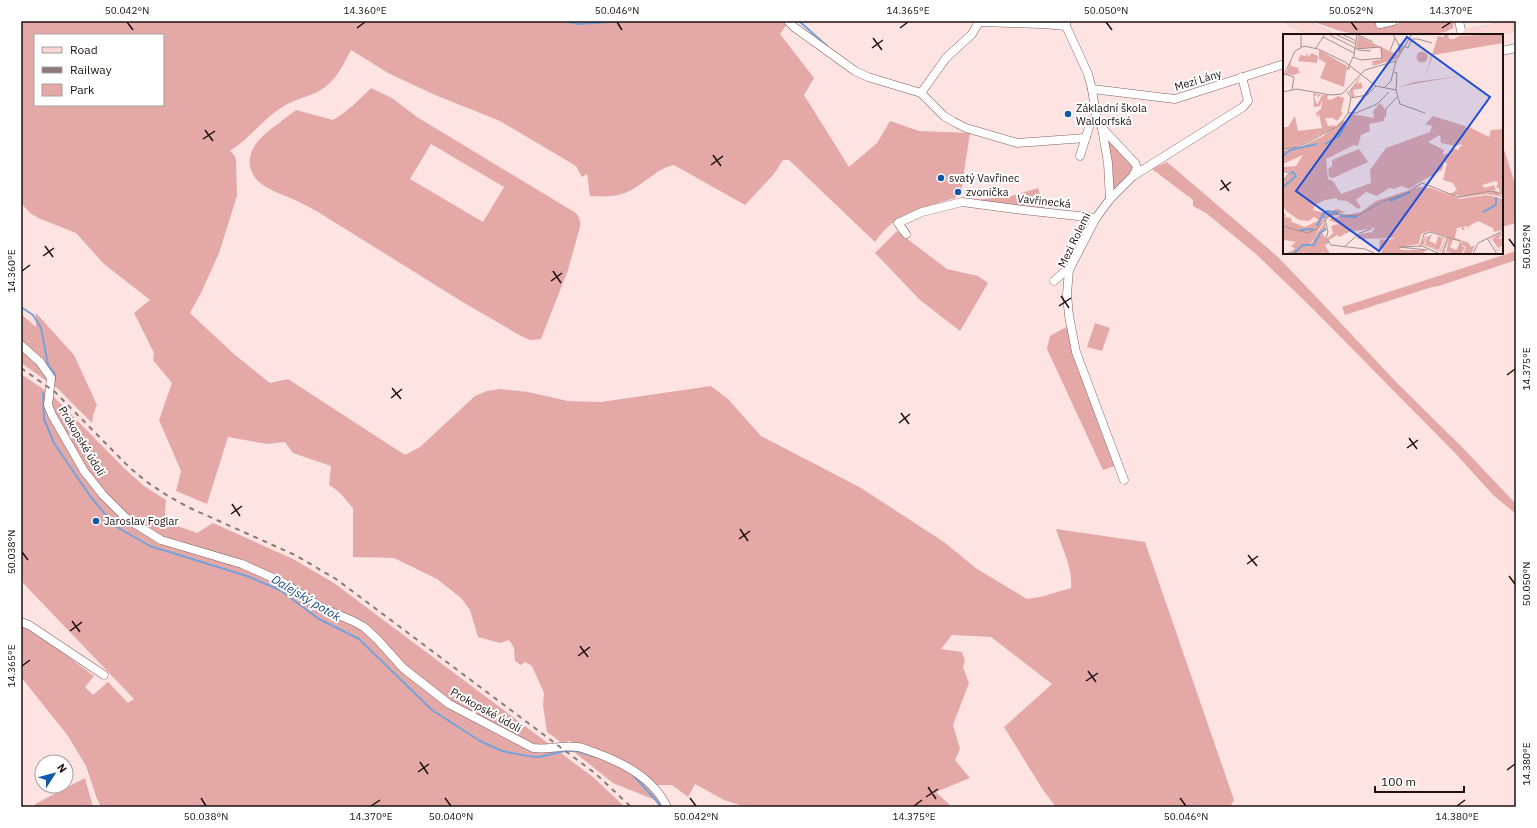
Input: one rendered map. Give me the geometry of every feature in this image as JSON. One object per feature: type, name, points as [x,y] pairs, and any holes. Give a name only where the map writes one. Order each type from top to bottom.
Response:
[{"type":"main road","points":[[1292,21],[1324,34]]},
{"type":"main road","points":[[1472,34],[1516,25]]},
{"type":"street","points":[[788,21],[800,32],[855,71],[868,77],[921,93],[954,122],[966,128],[1005,140],[1025,143],[1086,138]]},
{"type":"street","points":[[1380,24],[1393,21]]},
{"type":"street","points":[[1459,21],[1462,34]]},
{"type":"street","points":[[921,93],[946,58],[972,34],[978,22],[1043,22],[1066,24],[1083,61],[1092,89],[1096,116],[1102,128],[1135,163],[1137,168],[1133,176]]},
{"type":"street","points":[[1503,51],[1516,48]]},
{"type":"street","name":"Mezi Lány","points":[[1092,89],[1175,99],[1283,64]]},
{"type":"street","name":"Mezi Rolemi","points":[[1124,480],[1076,352],[1069,316],[1067,294],[1069,270],[1096,218],[1110,199],[1133,176],[1243,108],[1248,101],[1242,77]]},
{"type":"street","points":[[1080,156],[1089,128],[1096,116]]},
{"type":"street","points":[[1102,128],[1108,163],[1110,199]]},
{"type":"street","name":"Vavřinecká","points":[[906,234],[898,223],[922,212],[962,202],[1096,218]]},
{"type":"street","points":[[1054,281],[1064,272],[1069,270]]},
{"type":"street","name":"Prokopské údolí","points":[[21,345],[40,362],[51,378],[48,405],[52,415],[84,471],[103,495],[126,518],[161,540],[242,564],[284,583],[322,608],[364,627],[403,668],[449,704],[533,748],[544,750],[566,746],[580,748],[608,758],[636,772],[662,797],[667,807]]},
{"type":"street","points":[[21,622],[29,625],[104,675]]},
{"type":"green space","points":[[21,21],[783,21],[786,25],[780,34],[814,78],[804,95],[849,167],[877,143],[890,121],[919,131],[970,133],[961,192],[959,189],[955,192],[958,195],[955,198],[910,212],[891,224],[875,242],[789,160],[783,160],[774,174],[745,205],[674,165],[663,169],[623,194],[590,196],[587,174],[582,177],[576,166],[500,121],[435,95],[388,73],[351,50],[337,75],[322,90],[293,101],[281,108],[230,151],[235,156],[236,161],[237,196],[219,253],[201,293],[190,313],[235,355],[270,383],[288,379],[405,455],[420,447],[475,396],[487,391],[500,389],[528,392],[568,401],[601,402],[711,386],[728,399],[761,436],[861,488],[944,542],[977,569],[1027,599],[1040,597],[1071,588],[1069,566],[1056,529],[1145,542],[1234,800],[1230,807],[1056,807],[1043,790],[1004,727],[1052,684],[991,637],[952,635],[941,649],[962,652],[965,661],[963,667],[969,683],[953,725],[960,749],[955,760],[970,778],[936,792],[952,807],[746,807],[724,800],[695,784],[688,797],[672,785],[655,785],[611,755],[569,741],[562,743],[547,732],[543,706],[544,693],[532,666],[525,662],[521,665],[515,661],[514,648],[509,640],[500,643],[478,637],[470,610],[461,598],[437,579],[394,558],[353,557],[353,508],[339,492],[329,485],[331,466],[293,453],[285,442],[267,444],[228,437],[207,504],[176,491],[181,471],[159,420],[172,383],[153,360],[154,353],[134,313],[150,300],[104,264],[76,233],[38,218],[30,213],[21,203]]},
{"type":"green space","points":[[1311,21],[1378,21],[1377,25],[1388,27],[1405,21],[1454,21],[1453,28],[1446,32],[1430,34],[1356,34],[1340,31]]},
{"type":"green space","points":[[371,88],[392,98],[417,117],[576,213],[580,221],[580,227],[568,270],[541,339],[530,340],[521,336],[461,301],[318,212],[294,199],[267,188],[254,176],[250,164],[251,153],[258,142],[274,126],[296,110],[333,120],[358,101]],"holes":[[[431,144],[504,187],[483,222],[410,179]]]},
{"type":"green space","points":[[1104,132],[1133,164],[1133,171],[1113,194]]},
{"type":"green space","points":[[1503,146],[1516,187],[1516,223],[1503,227]]},
{"type":"green space","points":[[1167,162],[1278,257],[1397,383],[1462,447],[1516,504],[1516,514],[1493,495],[1455,453],[1311,307],[1257,255],[1206,213],[1193,206],[1193,200],[1152,169]]},
{"type":"green space","points":[[1038,188],[1045,209],[974,200],[1011,196]]},
{"type":"green space","points":[[897,231],[947,269],[978,276],[988,283],[960,331],[920,300],[875,253]]},
{"type":"green space","points":[[1516,251],[1516,260],[1439,286],[1345,315],[1342,307]]},
{"type":"green space","points":[[36,313],[74,355],[97,405],[92,423],[58,389],[21,363],[21,314],[36,327]]},
{"type":"green space","points":[[1095,323],[1110,328],[1102,351],[1087,347]]},
{"type":"green space","points":[[1068,326],[1115,466],[1103,470],[1047,349],[1050,336]]},
{"type":"green space","points":[[21,374],[52,395],[127,471],[144,486],[166,500],[165,514],[172,524],[197,533],[213,523],[293,559],[334,583],[593,777],[625,807],[101,807],[86,766],[68,736],[21,677],[21,625],[38,634],[94,676],[85,687],[93,695],[108,682],[128,703],[134,699],[21,581]]},
{"type":"green space","points":[[581,750],[633,773],[656,794],[663,807],[659,807],[655,800],[613,783],[574,752]]},
{"type":"green space","points":[[85,778],[93,807],[32,807],[54,794],[74,794],[74,784]]},
{"type":"waterway","points":[[562,21],[578,24],[627,21]]},
{"type":"waterway","points":[[799,21],[827,46]]},
{"type":"waterway","name":"Dalejský potok","points":[[21,307],[33,315],[41,328],[48,365],[55,374],[55,381]]},
{"type":"waterway","name":"Dalejský potok","points":[[43,393],[44,419],[54,443],[90,496],[115,526],[150,546],[247,576],[280,590],[319,619],[359,639],[432,710],[480,741],[502,751],[527,756],[539,757],[565,751],[577,751],[596,757]]},
{"type":"waterway","name":"Dalejský potok","points":[[632,774],[662,807]]},
{"type":"railway","points":[[21,368],[55,392],[130,468],[147,482],[190,508],[295,555],[336,579],[596,774],[631,807]]},
{"type":"place","name":"Základní škola Waldorfská","points":[[1068,114]]},
{"type":"place","name":"svatý Vavřinec","points":[[941,178]]},
{"type":"place","name":"zvonička","points":[[958,192]]},
{"type":"place","name":"Jaroslav Foglar","points":[[96,521]]}]
